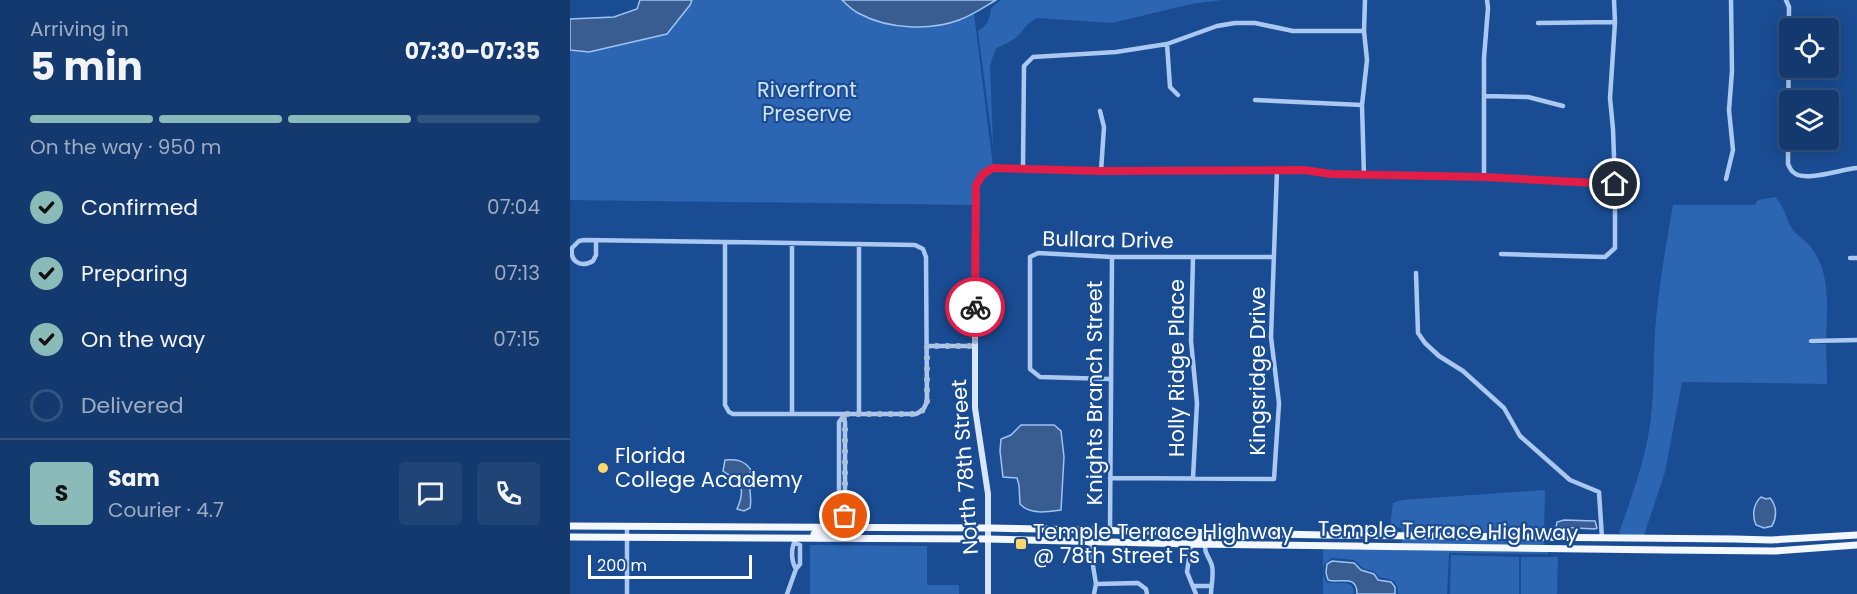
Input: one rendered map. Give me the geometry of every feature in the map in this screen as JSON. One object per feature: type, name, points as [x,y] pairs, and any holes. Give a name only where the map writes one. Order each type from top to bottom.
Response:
[{"type":"main road","name":"Temple Terrace Highway","points":[[570,526],[842,524],[1357,535],[1771,540],[1857,535]]},
{"type":"main road","points":[[795,541],[798,534],[834,533],[842,524]]},
{"type":"main road","points":[[1110,530],[1110,542]]},
{"type":"main road","points":[[1191,544],[1196,539],[1235,538],[1254,533]]},
{"type":"main road","points":[[1357,535],[1357,546]]},
{"type":"main road","name":"Temple Terrace Highway","points":[[570,537],[795,541],[988,539],[1546,549],[1775,550],[1857,545]]},
{"type":"main road","points":[[1546,537],[1546,549]]},
{"type":"street","points":[[1364,176],[1362,105],[1367,60],[1364,31],[1365,0]]},
{"type":"street","points":[[1484,177],[1484,58],[1488,8],[1486,0]]},
{"type":"street","points":[[1501,254],[1605,257],[1615,248],[1615,184],[1610,98],[1615,22],[1614,0]]},
{"type":"street","points":[[1726,179],[1733,150],[1729,110],[1732,71],[1731,0]]},
{"type":"street","points":[[1786,0],[1789,7],[1788,164],[1792,172],[1800,177],[1857,168]]},
{"type":"street","points":[[1538,23],[1615,22]]},
{"type":"street","points":[[1023,167],[1024,66],[1033,57],[1116,52],[1167,44],[1217,26],[1235,23],[1255,23],[1293,31],[1364,31]]},
{"type":"street","points":[[1167,44],[1170,87],[1178,94]]},
{"type":"street","points":[[1485,96],[1528,98],[1563,106]]},
{"type":"street","points":[[1255,100],[1362,105]]},
{"type":"street","points":[[1100,111],[1104,128],[1101,171]]},
{"type":"street","points":[[975,195],[976,185],[983,174],[993,168],[1023,167],[1101,171],[1304,170],[1364,176],[1484,177],[1615,184]]},
{"type":"street","name":"Kingsridge Drive","points":[[1110,478],[1274,479],[1279,403],[1271,337],[1277,170]]},
{"type":"street","name":"North 78th Street","points":[[975,195],[975,408],[988,494],[988,594]]},
{"type":"street","points":[[596,240],[596,255],[593,261],[585,265],[576,262],[571,253],[575,243],[584,240],[596,240],[860,244],[915,245],[923,249],[926,257],[927,346],[927,402],[923,410],[920,413],[842,416],[733,414],[727,409],[725,242]]},
{"type":"street","points":[[792,243],[792,414]]},
{"type":"street","points":[[859,414],[860,244]]},
{"type":"street","name":"Bullara Drive","points":[[1110,379],[1040,376],[1030,369],[1030,257],[1038,253],[1112,257],[1274,257]]},
{"type":"street","name":"Knights Branch Street","points":[[1110,530],[1112,257]]},
{"type":"street","name":"Holly Ridge Place","points":[[1193,257],[1191,341],[1197,403],[1193,478]]},
{"type":"street","points":[[1850,258],[1857,258]]},
{"type":"street","points":[[1416,273],[1418,333],[1425,343],[1439,356],[1463,371],[1504,408],[1521,436],[1570,480],[1599,492],[1602,538]]},
{"type":"street","points":[[1812,341],[1857,340]]},
{"type":"street","points":[[927,346],[975,346]]},
{"type":"street","points":[[842,416],[845,422],[842,458],[845,516],[842,524]]},
{"type":"street","points":[[627,526],[627,594]]},
{"type":"street","points":[[787,594],[800,564],[800,545],[795,541]]},
{"type":"street","points":[[1089,541],[1096,584],[1094,594]]},
{"type":"street","points":[[1191,544],[1187,572],[1196,594]]},
{"type":"street","points":[[1205,544],[1205,554],[1212,568],[1211,594]]},
{"type":"street","points":[[1096,584],[1138,583],[1146,589],[1147,594]]},
{"type":"street","points":[[1193,586],[1211,586]]},
{"type":"green space","name":"Riverfront Preserve","points":[[692,0],[842,0],[860,14],[958,21],[974,14],[993,167],[976,185],[975,205],[570,200],[570,50],[589,52],[690,5]]},
{"type":"green space","points":[[1001,0],[1222,0],[1191,4],[1112,23],[1038,18],[1031,22],[1017,37],[996,48],[990,65],[993,146],[978,31],[988,21],[991,8]]},
{"type":"green space","points":[[1775,197],[1793,230],[1813,250],[1823,271],[1827,293],[1826,338],[1809,338],[1809,344],[1826,344],[1827,384],[1682,382],[1665,472],[1644,535],[1623,535],[1619,533],[1639,473],[1650,424],[1656,316],[1673,205],[1755,205],[1758,200]]},
{"type":"green space","points":[[1545,490],[1544,534],[1402,533],[1402,528],[1390,526],[1393,503],[1402,500]]},
{"type":"green space","points":[[1402,539],[1544,541],[1544,546],[1402,544]]},
{"type":"green space","points":[[810,545],[927,546],[927,585],[959,585],[959,594],[810,594]]},
{"type":"green space","points":[[1323,549],[1548,552],[1548,554],[1449,553],[1447,594],[1398,594],[1397,585],[1393,581],[1379,577],[1375,572],[1363,568],[1354,560],[1332,558],[1324,564],[1323,573]]},
{"type":"green space","points":[[1451,555],[1519,557],[1519,594],[1450,594]]},
{"type":"green space","points":[[1521,557],[1558,557],[1557,594],[1521,594]]},
{"type":"green space","points":[[1323,573],[1326,582],[1348,584],[1354,594],[1323,594]]},
{"type":"shaded area","points":[[640,0],[692,0],[667,34],[589,52],[570,50],[570,19],[614,17],[637,9]]},
{"type":"shaded area","points":[[842,0],[996,0],[948,24],[909,27],[871,19],[855,11]]},
{"type":"shaded area","points":[[1021,425],[1054,425],[1061,431],[1064,457],[1061,510],[1039,512],[1029,510],[1020,504],[1017,478],[1003,477],[1001,439],[1011,435]]},
{"type":"shaded area","points":[[725,460],[739,461],[751,470],[750,508],[744,511],[737,509],[742,490],[737,480],[723,471]]},
{"type":"shaded area","points":[[1761,497],[1770,498],[1776,512],[1772,526],[1764,528],[1756,525],[1754,518],[1755,507]]},
{"type":"shaded area","points":[[1564,520],[1595,521],[1597,528],[1556,527],[1557,522]]},
{"type":"shaded area","points":[[1332,561],[1354,563],[1361,570],[1374,574],[1378,580],[1391,582],[1395,587],[1395,594],[1357,594],[1351,581],[1328,580],[1327,564]]},
{"type":"way so far","points":[[845,516],[845,422],[842,414],[920,413],[926,407],[927,402],[927,346],[975,346],[975,307]]},
{"type":"place","name":"Florida College Academy","points":[[603,468]]},
{"type":"place","name":"Temple Terrace Highway @ 78th Street Fs","points":[[1021,544]]},
{"type":"route","points":[[975,307],[976,185],[983,174],[993,168],[1023,167],[1101,171],[1304,170],[1364,176],[1484,177],[1615,184]]}]
